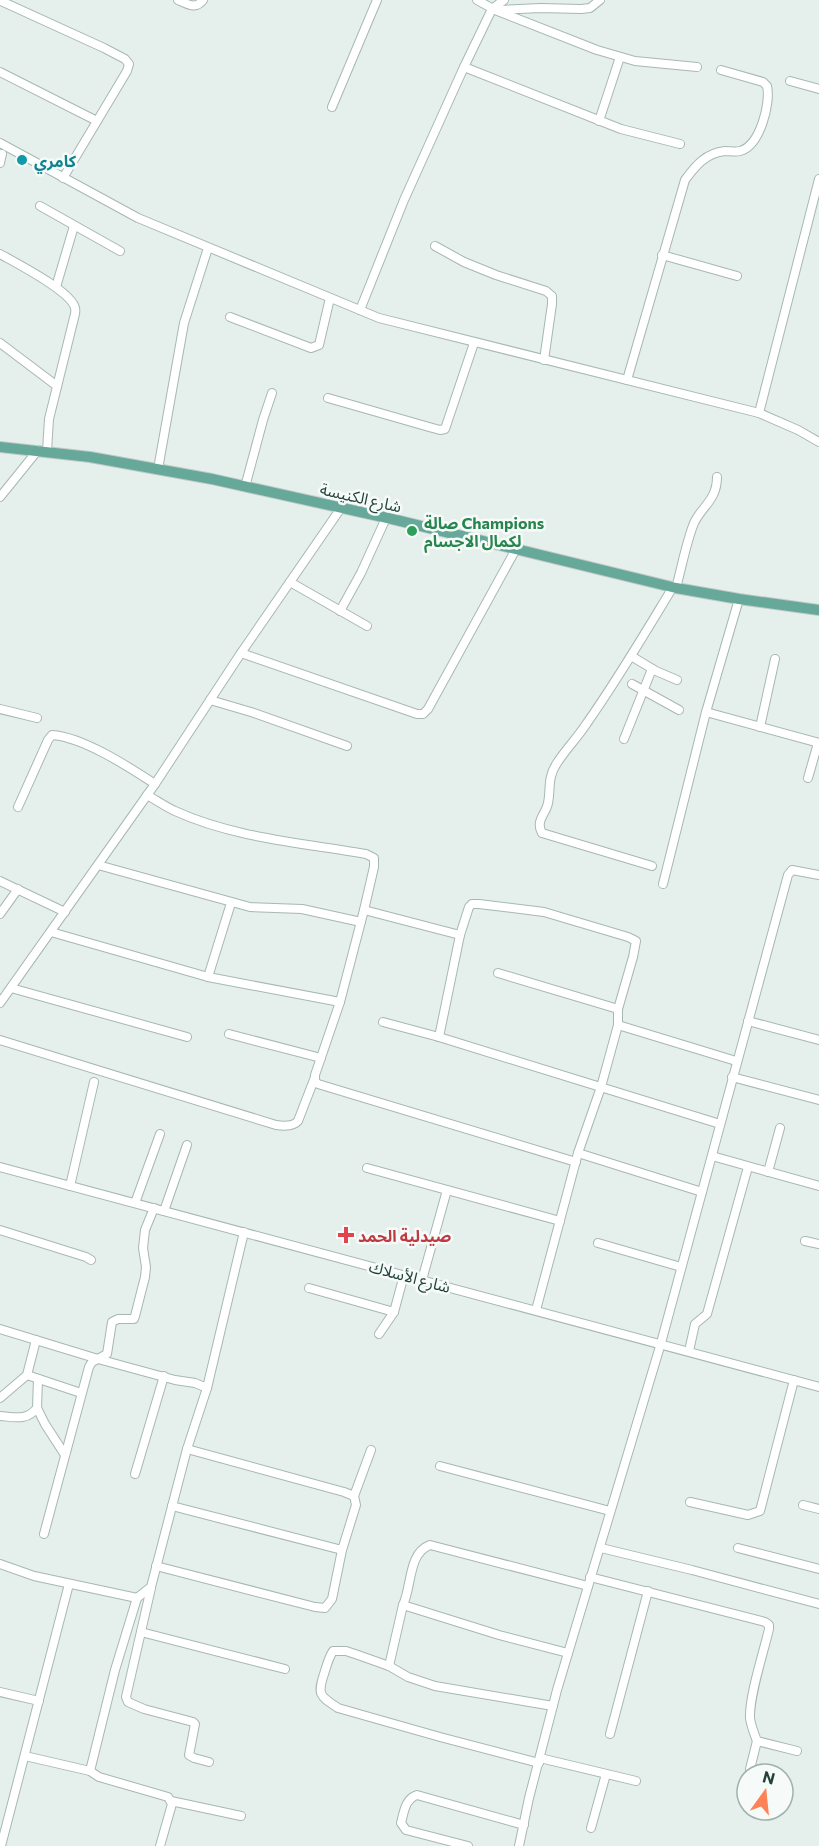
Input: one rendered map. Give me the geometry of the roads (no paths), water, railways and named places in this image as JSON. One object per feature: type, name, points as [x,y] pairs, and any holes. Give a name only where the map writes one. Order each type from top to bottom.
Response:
[{"type":"main road","name":"شارع الكنيسة","points":[[0,447],[43,451],[244,487],[386,518],[675,587],[819,610]]},
{"type":"street","points":[[178,0],[191,6],[203,0]]},
{"type":"street","points":[[332,107],[377,0]]},
{"type":"street","points":[[477,0],[494,10],[597,50],[656,64],[697,68]]},
{"type":"street","points":[[360,310],[404,200],[464,67],[494,10],[504,0]]},
{"type":"street","points":[[494,10],[581,9],[590,8],[600,0]]},
{"type":"street","points":[[1,1],[104,48],[125,59],[129,64],[63,178]]},
{"type":"street","points":[[599,121],[620,57]]},
{"type":"street","points":[[464,67],[621,129],[680,144]]},
{"type":"street","points":[[627,381],[685,180],[704,158],[714,153],[740,151],[749,145],[761,128],[768,100],[767,86],[763,82],[721,70]]},
{"type":"street","points":[[0,72],[97,121]]},
{"type":"street","points":[[790,81],[819,89]]},
{"type":"street","points":[[0,143],[138,218],[379,318],[759,413],[819,442]]},
{"type":"street","points":[[759,413],[819,179]]},
{"type":"street","points":[[40,206],[120,251]]},
{"type":"street","points":[[56,287],[74,226]]},
{"type":"street","points":[[435,246],[465,262],[546,291],[552,296],[544,360]]},
{"type":"street","points":[[158,470],[184,323],[208,248]]},
{"type":"street","points":[[0,254],[56,287],[69,298],[75,310],[43,451],[0,497]]},
{"type":"street","points":[[662,255],[737,276]]},
{"type":"street","points":[[230,317],[311,348],[316,347],[320,340],[330,297]]},
{"type":"street","points":[[0,343],[57,387]]},
{"type":"street","points":[[328,398],[440,430],[445,429],[474,343]]},
{"type":"street","points":[[244,487],[272,393]]},
{"type":"street","points":[[652,866],[542,833],[539,828],[540,821],[548,804],[548,788],[556,764],[579,736],[675,587],[692,528],[711,500],[717,477]]},
{"type":"street","points":[[0,1003],[155,784],[241,653],[341,508]]},
{"type":"street","points":[[340,611],[361,573],[386,518]]},
{"type":"street","points":[[241,653],[417,714],[423,714],[428,709],[516,549]]},
{"type":"street","points":[[290,582],[367,626]]},
{"type":"street","points":[[663,885],[706,712],[739,599]]},
{"type":"street","points":[[631,656],[652,669],[677,680]]},
{"type":"street","points":[[760,727],[776,659]]},
{"type":"street","points":[[624,739],[652,669]]},
{"type":"street","points":[[632,684],[679,710]]},
{"type":"street","points":[[210,700],[348,746]]},
{"type":"street","points":[[0,709],[37,718]]},
{"type":"street","points":[[706,712],[818,743],[808,778]]},
{"type":"street","points":[[18,807],[52,735],[69,738],[100,752],[155,784]]},
{"type":"street","points":[[0,1040],[276,1125],[295,1124],[298,1121],[340,1002],[362,922],[374,858],[366,854],[215,826],[173,810],[147,795]]},
{"type":"street","points":[[98,865],[231,903],[260,908],[302,909],[362,922]]},
{"type":"street","points":[[519,1846],[553,1706],[661,1343],[788,875],[792,870],[819,875]]},
{"type":"street","points":[[0,881],[65,912]]},
{"type":"street","points":[[0,914],[18,889]]},
{"type":"street","points":[[208,977],[231,903]]},
{"type":"street","points":[[439,1037],[460,935],[472,904],[544,912],[636,941],[618,1009],[618,1025],[601,1087],[577,1157],[536,1310]]},
{"type":"street","points":[[364,910],[460,935]]},
{"type":"street","points":[[51,932],[208,977],[340,1002]]},
{"type":"street","points":[[498,973],[618,1009]]},
{"type":"street","points":[[11,988],[187,1037]]},
{"type":"street","points":[[748,1021],[819,1040]]},
{"type":"street","points":[[383,1022],[439,1037],[720,1124]]},
{"type":"street","points":[[618,1025],[736,1061]]},
{"type":"street","points":[[229,1034],[321,1058]]},
{"type":"street","points":[[315,1075],[315,1081],[318,1084],[702,1192]]},
{"type":"street","points":[[732,1077],[819,1100]]},
{"type":"street","points":[[70,1186],[94,1082]]},
{"type":"street","points":[[768,1172],[780,1128]]},
{"type":"street","points":[[135,1203],[160,1134]]},
{"type":"street","points":[[164,1211],[187,1145]]},
{"type":"street","points":[[712,1156],[819,1186]]},
{"type":"street","name":"شارع الأسلاك","points":[[0,1167],[819,1387]]},
{"type":"street","points":[[689,1351],[695,1324],[707,1314],[748,1167]]},
{"type":"street","points":[[368,1168],[560,1221]]},
{"type":"street","points":[[422,1280],[447,1190]]},
{"type":"street","points":[[44,1534],[89,1367],[92,1362],[107,1354],[112,1322],[118,1319],[134,1319],[146,1277],[143,1248],[145,1230],[154,1208]]},
{"type":"street","points":[[0,1230],[91,1260]]},
{"type":"street","points":[[209,1762],[189,1755],[195,1724],[193,1722],[144,1709],[128,1702],[126,1697],[156,1566],[187,1449],[207,1389],[244,1232]]},
{"type":"street","points":[[805,1241],[819,1244]]},
{"type":"street","points":[[598,1243],[681,1267]]},
{"type":"street","points":[[379,1334],[394,1312],[404,1275]]},
{"type":"street","points":[[309,1288],[394,1312]]},
{"type":"street","points":[[0,1329],[98,1359],[195,1383],[207,1389]]},
{"type":"street","points":[[0,1398],[27,1376],[36,1340]]},
{"type":"street","points":[[27,1376],[81,1394]]},
{"type":"street","points":[[135,1474],[164,1376]]},
{"type":"street","points":[[38,1379],[37,1408],[65,1455]]},
{"type":"street","points":[[690,1502],[748,1515],[760,1511],[794,1380]]},
{"type":"street","points":[[0,1416],[22,1418],[29,1416],[37,1408]]},
{"type":"street","points":[[187,1449],[333,1488],[354,1496]]},
{"type":"street","points":[[156,1566],[325,1608],[332,1599],[342,1550],[356,1505],[354,1496],[371,1450]]},
{"type":"street","points":[[440,1466],[610,1511]]},
{"type":"street","points":[[803,1505],[819,1509]]},
{"type":"street","points":[[172,1506],[342,1550]]},
{"type":"street","points":[[389,1666],[414,1562],[423,1548],[430,1545],[588,1586]]},
{"type":"street","points":[[601,1548],[819,1604]]},
{"type":"street","points":[[738,1548],[819,1569]]},
{"type":"street","points":[[0,1564],[34,1576],[137,1598]]},
{"type":"street","points":[[590,1577],[765,1622],[768,1625],[769,1629],[752,1699],[750,1717],[757,1741],[752,1762]]},
{"type":"street","points":[[1,1846],[69,1584]]},
{"type":"street","points":[[90,1771],[115,1670],[137,1598],[151,1587]]},
{"type":"street","points":[[610,1734],[648,1592]]},
{"type":"street","points":[[404,1605],[499,1635],[568,1653]]},
{"type":"street","points":[[141,1632],[285,1669]]},
{"type":"street","points":[[553,1706],[435,1686],[408,1677],[389,1666],[346,1652],[333,1651],[328,1659],[320,1688],[324,1699],[338,1708],[440,1737],[636,1781]]},
{"type":"street","points":[[0,1692],[39,1701]]},
{"type":"street","points":[[757,1741],[797,1751]]},
{"type":"street","points":[[26,1756],[90,1771],[99,1777],[168,1797],[171,1801],[242,1816]]},
{"type":"street","points":[[591,1828],[606,1774]]},
{"type":"street","points":[[468,1846],[406,1830],[401,1823],[406,1803],[417,1795],[524,1825]]},
{"type":"street","points":[[160,1846],[171,1801]]},
{"type":"place","name":"كامري","points":[[22,160]]},
{"type":"place","name":"صالة Champions لكمال الاجسام","points":[[412,531]]},
{"type":"place","name":"صيدلية الحمد","points":[[346,1235]]}]
